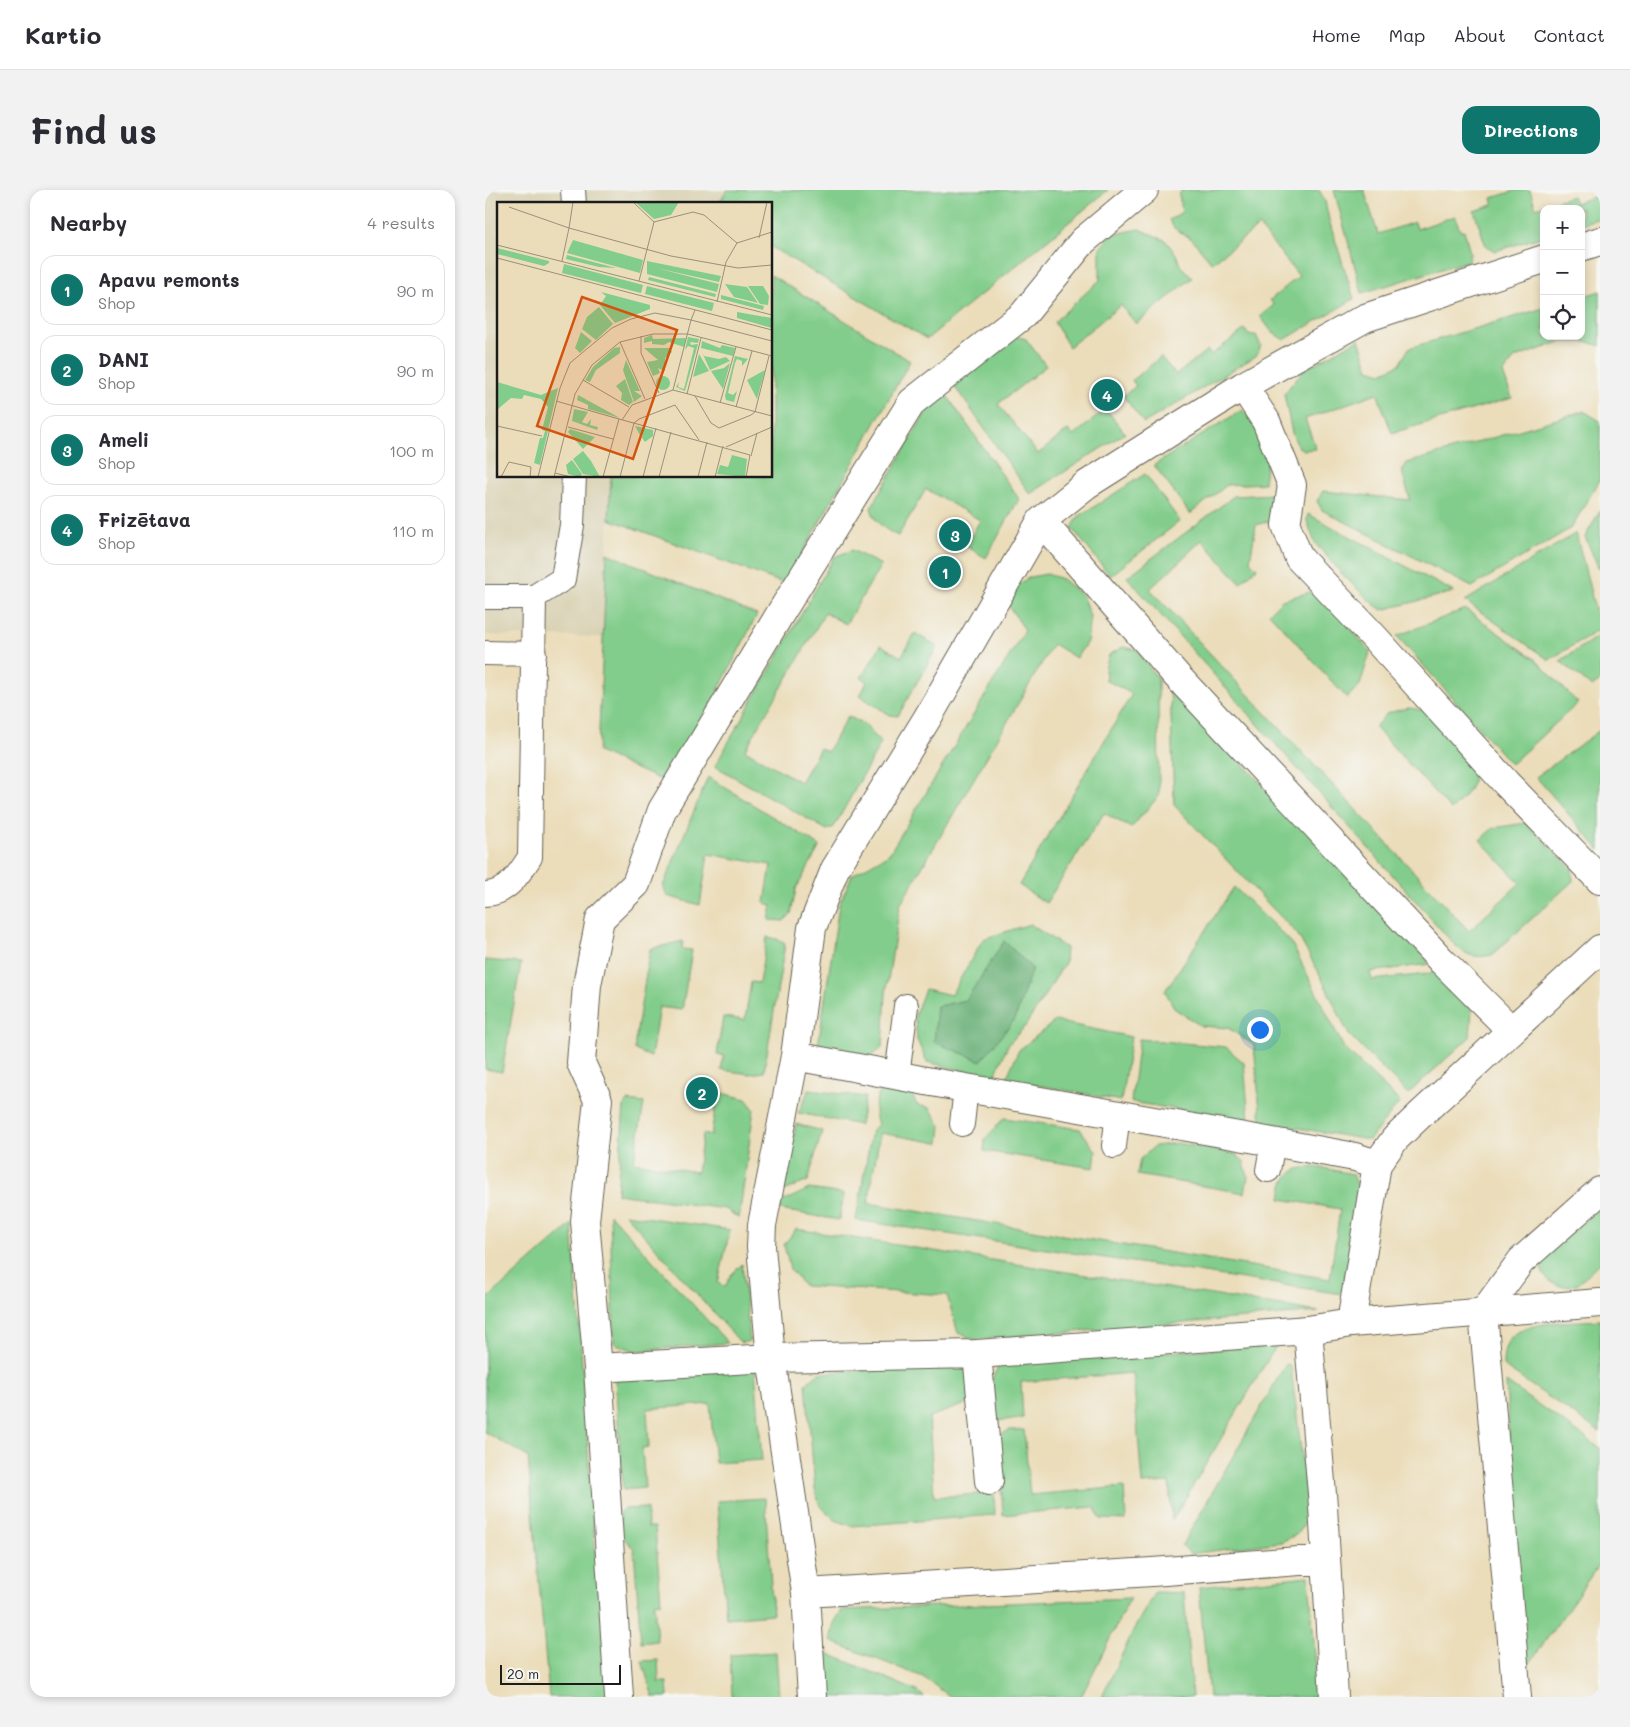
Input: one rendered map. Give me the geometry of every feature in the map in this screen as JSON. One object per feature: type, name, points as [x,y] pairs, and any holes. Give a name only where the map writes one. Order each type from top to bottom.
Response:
[{"type":"street","points":[[619,1697],[598,1368],[585,1221],[598,1100],[581,1063],[587,985],[600,919],[636,884],[662,810],[911,402],[1023,315],[1083,240],[1144,190]]},
{"type":"street","points":[[1585,246],[1600,241]]},
{"type":"street","points":[[812,1697],[806,1593],[771,1358],[761,1240],[762,1225],[795,1056],[812,928],[835,869],[927,717],[1041,521],[1087,485],[1243,386],[1365,318],[1540,259]]},
{"type":"street","points":[[1243,386],[1267,421],[1292,485],[1286,525],[1299,558],[1374,637],[1506,783],[1600,880]]},
{"type":"street","points":[[1041,521],[1177,676],[1441,960],[1511,1030]]},
{"type":"street","points":[[1351,1323],[1377,1164],[1395,1139],[1600,949]]},
{"type":"street","points":[[795,1056],[897,1076],[1355,1157],[1377,1164]]},
{"type":"street","points":[[1517,1697],[1483,1313],[1521,1261],[1600,1190]]},
{"type":"street","points":[[598,1368],[771,1358],[977,1354],[1308,1330],[1351,1323],[1600,1303]]},
{"type":"street","points":[[1308,1330],[1323,1506],[1334,1697]]},
{"type":"street","points":[[977,1354],[989,1481]]},
{"type":"street","points":[[806,1593],[1143,1573],[1326,1559]]},
{"type":"lane","points":[[485,597],[534,597],[563,579],[572,526],[574,478]]},
{"type":"lane","points":[[485,894],[493,894],[515,880],[530,857],[534,597]]},
{"type":"lane","points":[[485,653],[534,654]]},
{"type":"lane","points":[[897,1076],[906,1006]]},
{"type":"lane","points":[[962,1124],[966,1088]]},
{"type":"lane","points":[[1114,1146],[1119,1114]]},
{"type":"lane","points":[[1268,1170],[1273,1142]]},
{"type":"shaded area","points":[[485,190],[740,190],[732,202],[497,202],[497,478],[611,478],[603,637],[485,635]]},
{"type":"green space","points":[[727,190],[1108,190],[927,339],[773,248],[773,202],[720,202]]},
{"type":"green space","points":[[1182,190],[1319,190],[1325,201],[1329,220],[1354,299],[1284,340],[1272,332],[1260,316],[1274,305],[1270,300],[1299,276],[1259,226],[1212,263],[1192,239],[1174,228],[1169,220],[1182,212],[1179,195]]},
{"type":"green space","points":[[1334,190],[1364,190],[1378,234],[1415,222],[1417,229],[1455,216],[1460,231],[1464,230],[1470,253],[1468,261],[1362,293]]},
{"type":"green space","points":[[1517,190],[1530,190],[1536,208],[1540,207],[1540,237],[1495,251],[1486,246],[1474,211],[1493,205],[1492,198]]},
{"type":"green space","points":[[1600,195],[1600,218],[1585,223],[1585,205],[1545,205],[1572,196],[1575,203]]},
{"type":"green space","points":[[1139,229],[1165,240],[1176,254],[1180,265],[1192,278],[1136,324],[1121,305],[1069,347],[1054,322],[1100,280],[1100,248],[1111,235]]},
{"type":"green space","points":[[773,276],[910,361],[785,584],[609,519],[611,478],[773,478]]},
{"type":"green space","points":[[1600,291],[1600,346],[1588,342],[1560,342],[1515,358],[1503,373],[1512,398],[1392,433],[1377,393],[1305,419],[1316,449],[1304,450],[1298,447],[1292,433],[1284,394],[1303,370],[1359,339],[1369,369],[1382,373],[1400,364],[1409,348],[1540,309],[1540,340],[1585,340],[1585,296]]},
{"type":"green space","points":[[1245,329],[1248,335],[1256,335],[1261,346],[1256,356],[1144,423],[1123,396],[1136,386],[1132,380],[1161,357],[1176,375],[1207,350],[1211,355]]},
{"type":"green space","points":[[1015,336],[1026,339],[1046,366],[998,404],[1038,454],[1068,430],[1073,436],[1106,409],[1125,433],[1030,494],[951,381]]},
{"type":"green space","points":[[948,397],[1019,499],[986,558],[966,546],[980,520],[926,489],[898,536],[881,525],[875,518],[871,508],[927,410],[937,400]]},
{"type":"green space","points":[[1242,410],[1260,426],[1269,442],[1264,483],[1227,485],[1190,514],[1154,465]]},
{"type":"green space","points":[[1584,411],[1600,421],[1600,480],[1571,528],[1472,587],[1322,510],[1317,501],[1323,491],[1410,500],[1402,471],[1407,463]]},
{"type":"green space","points":[[1145,474],[1180,521],[1110,576],[1072,528],[1078,517]]},
{"type":"green space","points":[[1275,494],[1280,510],[1269,521],[1256,525],[1250,561],[1257,568],[1240,583],[1202,540],[1150,589],[1469,931],[1520,883],[1480,840],[1493,828],[1526,823],[1572,869],[1573,881],[1492,955],[1469,955],[1451,941],[1127,577],[1234,496]]},
{"type":"green space","points":[[1600,511],[1600,569],[1599,569],[1585,537]]},
{"type":"green space","points":[[1308,514],[1454,592],[1382,610],[1344,576],[1315,543],[1307,521]]},
{"type":"green space","points":[[1576,533],[1600,629],[1549,660],[1465,601]]},
{"type":"green space","points":[[852,550],[881,565],[846,624],[825,613],[745,750],[800,782],[820,748],[827,752],[848,716],[865,725],[881,743],[834,827],[827,830],[715,766],[834,557]]},
{"type":"green space","points":[[607,553],[757,615],[670,784],[598,752]]},
{"type":"green space","points":[[1047,574],[1062,579],[1082,595],[1090,616],[1087,642],[1076,658],[1053,644],[900,905],[886,993],[883,1046],[869,1058],[845,1058],[818,1046],[839,905],[852,875],[889,854],[1025,630],[1008,605],[1016,586],[1030,577]]},
{"type":"green space","points":[[1310,592],[1323,595],[1370,652],[1360,685],[1347,698],[1269,613],[1282,600]]},
{"type":"green space","points":[[1465,609],[1536,660],[1578,703],[1511,764],[1397,636]]},
{"type":"green space","points":[[915,633],[937,647],[898,716],[890,715],[860,696],[867,682],[861,678],[881,645],[901,657]]},
{"type":"green space","points":[[1600,635],[1600,681],[1592,687],[1560,661]]},
{"type":"green space","points":[[1123,647],[1137,650],[1158,679],[1159,796],[1131,828],[1104,813],[1046,903],[1019,885],[1132,694],[1106,680],[1105,669],[1109,655]]},
{"type":"green space","points":[[1170,686],[1430,964],[1370,972],[1372,980],[1428,974],[1435,970],[1472,1010],[1470,1037],[1408,1094],[1349,1035],[1298,935],[1174,805]]},
{"type":"green space","points":[[1409,708],[1431,711],[1474,762],[1475,769],[1472,783],[1465,795],[1451,810],[1375,727],[1387,713]]},
{"type":"green space","points":[[1600,730],[1600,850],[1536,777]]},
{"type":"green space","points":[[708,777],[820,846],[796,889],[791,914],[784,921],[769,920],[772,905],[765,903],[771,865],[708,854],[700,905],[667,896],[663,886]]},
{"type":"green space","points":[[1234,887],[1291,942],[1344,1048],[1400,1102],[1369,1140],[1261,1122],[1254,1045],[1228,1028],[1201,1026],[1175,1009],[1165,991]]},
{"type":"green space","points":[[1030,924],[1066,948],[1065,963],[1026,1025],[1008,1045],[994,1078],[927,1062],[917,1040],[915,1015],[925,989],[951,995],[983,939]]},
{"type":"green space","points":[[767,937],[777,939],[785,944],[764,1072],[750,1074],[721,1070],[724,1056],[717,1055],[723,1017],[745,1020],[751,982],[759,983]]},
{"type":"green space","points":[[683,941],[682,949],[692,950],[682,1010],[659,1007],[651,1057],[635,1050],[650,949]]},
{"type":"green space","points":[[1004,941],[1032,968],[1015,1019],[981,1061],[934,1042],[937,1006],[966,1000]]},
{"type":"green space","points":[[485,960],[521,963],[502,1072],[485,1069]]},
{"type":"green space","points":[[1055,1021],[1131,1037],[1121,1101],[1006,1079],[1019,1050]]},
{"type":"green space","points":[[1139,1039],[1226,1047],[1244,1063],[1249,1121],[1131,1102]]},
{"type":"green space","points":[[887,1082],[907,1085],[917,1105],[930,1108],[941,1126],[939,1143],[880,1133],[868,1203],[1330,1279],[1340,1209],[1281,1199],[1284,1183],[1289,1175],[1296,1170],[1305,1167],[1325,1168],[1353,1174],[1361,1194],[1342,1294],[856,1220],[872,1130],[878,1125],[875,1113],[876,1102]]},
{"type":"green space","points":[[809,1090],[865,1097],[860,1125],[798,1113]]},
{"type":"green space","points":[[718,1092],[746,1099],[754,1109],[739,1218],[725,1209],[617,1194],[624,1106],[628,1101],[644,1103],[634,1162],[697,1172],[703,1134],[711,1135]]},
{"type":"green space","points":[[1004,1118],[1080,1129],[1096,1151],[1094,1168],[984,1151],[985,1139]]},
{"type":"green space","points":[[796,1124],[822,1131],[808,1181],[784,1191]]},
{"type":"green space","points":[[1177,1143],[1236,1154],[1244,1163],[1248,1176],[1245,1193],[1137,1175],[1140,1159],[1155,1146]]},
{"type":"green space","points":[[809,1189],[844,1194],[839,1220],[780,1210],[782,1202]]},
{"type":"green space","points":[[1600,1207],[1600,1263],[1583,1280],[1576,1284],[1563,1286],[1551,1282],[1543,1273],[1541,1260]]},
{"type":"green space","points":[[610,1214],[728,1343],[635,1351],[614,1343]]},
{"type":"green space","points":[[625,1214],[730,1230],[718,1283],[725,1287],[731,1275],[742,1264],[750,1341],[741,1343]]},
{"type":"green space","points":[[572,1224],[597,1576],[613,1697],[549,1697],[528,1457],[485,1432],[485,1301]]},
{"type":"green space","points":[[796,1229],[1319,1312],[975,1340],[958,1333],[947,1295],[804,1286],[790,1269],[784,1245]]},
{"type":"green space","points":[[1600,1320],[1600,1432],[1503,1366],[1504,1352],[1507,1344],[1515,1334],[1523,1329],[1544,1324]]},
{"type":"green space","points":[[1276,1346],[1172,1521],[1169,1482],[1142,1484],[1133,1373],[1021,1382],[1023,1418],[996,1421],[992,1379],[1001,1361]]},
{"type":"green space","points":[[961,1363],[971,1381],[972,1402],[929,1417],[934,1497],[994,1493],[995,1515],[852,1526],[835,1520],[820,1506],[815,1489],[806,1384],[818,1373]]},
{"type":"green space","points":[[1286,1364],[1291,1367],[1309,1517],[1296,1535],[1281,1542],[1190,1554],[1182,1545]]},
{"type":"green space","points":[[755,1368],[762,1460],[715,1463],[710,1404],[647,1409],[649,1447],[642,1448],[645,1488],[623,1490],[615,1379]]},
{"type":"green space","points":[[1506,1382],[1600,1448],[1600,1563],[1523,1673]]},
{"type":"green space","points":[[1010,1430],[1024,1430],[1030,1495],[1124,1487],[1126,1520],[1101,1519],[1094,1507],[1003,1515],[998,1436]]},
{"type":"green space","points":[[765,1498],[773,1614],[726,1618],[717,1501]]},
{"type":"green space","points":[[647,1508],[648,1527],[655,1527],[661,1602],[654,1603],[657,1641],[641,1643],[634,1549],[620,1534],[620,1512],[625,1509]]},
{"type":"green space","points":[[1309,1576],[1318,1697],[1209,1697],[1199,1587]]},
{"type":"green space","points":[[1155,1592],[1184,1593],[1192,1697],[1102,1697],[1135,1627]]},
{"type":"green space","points":[[1130,1598],[1081,1697],[951,1697],[923,1677],[830,1641],[834,1623],[842,1610]]},
{"type":"green space","points":[[776,1652],[779,1697],[732,1697],[730,1655]]},
{"type":"green space","points":[[824,1652],[919,1692],[924,1697],[825,1697],[827,1692]]},
{"type":"green space","points":[[658,1660],[659,1682],[667,1682],[668,1697],[653,1697],[642,1661]]},
{"type":"place","name":"Frizētava","points":[[1107,395]]},
{"type":"place","name":"Ameli","points":[[955,535]]},
{"type":"place","name":"Apavu remonts","points":[[945,572]]},
{"type":"place","name":"DANI","points":[[702,1093]]}]
